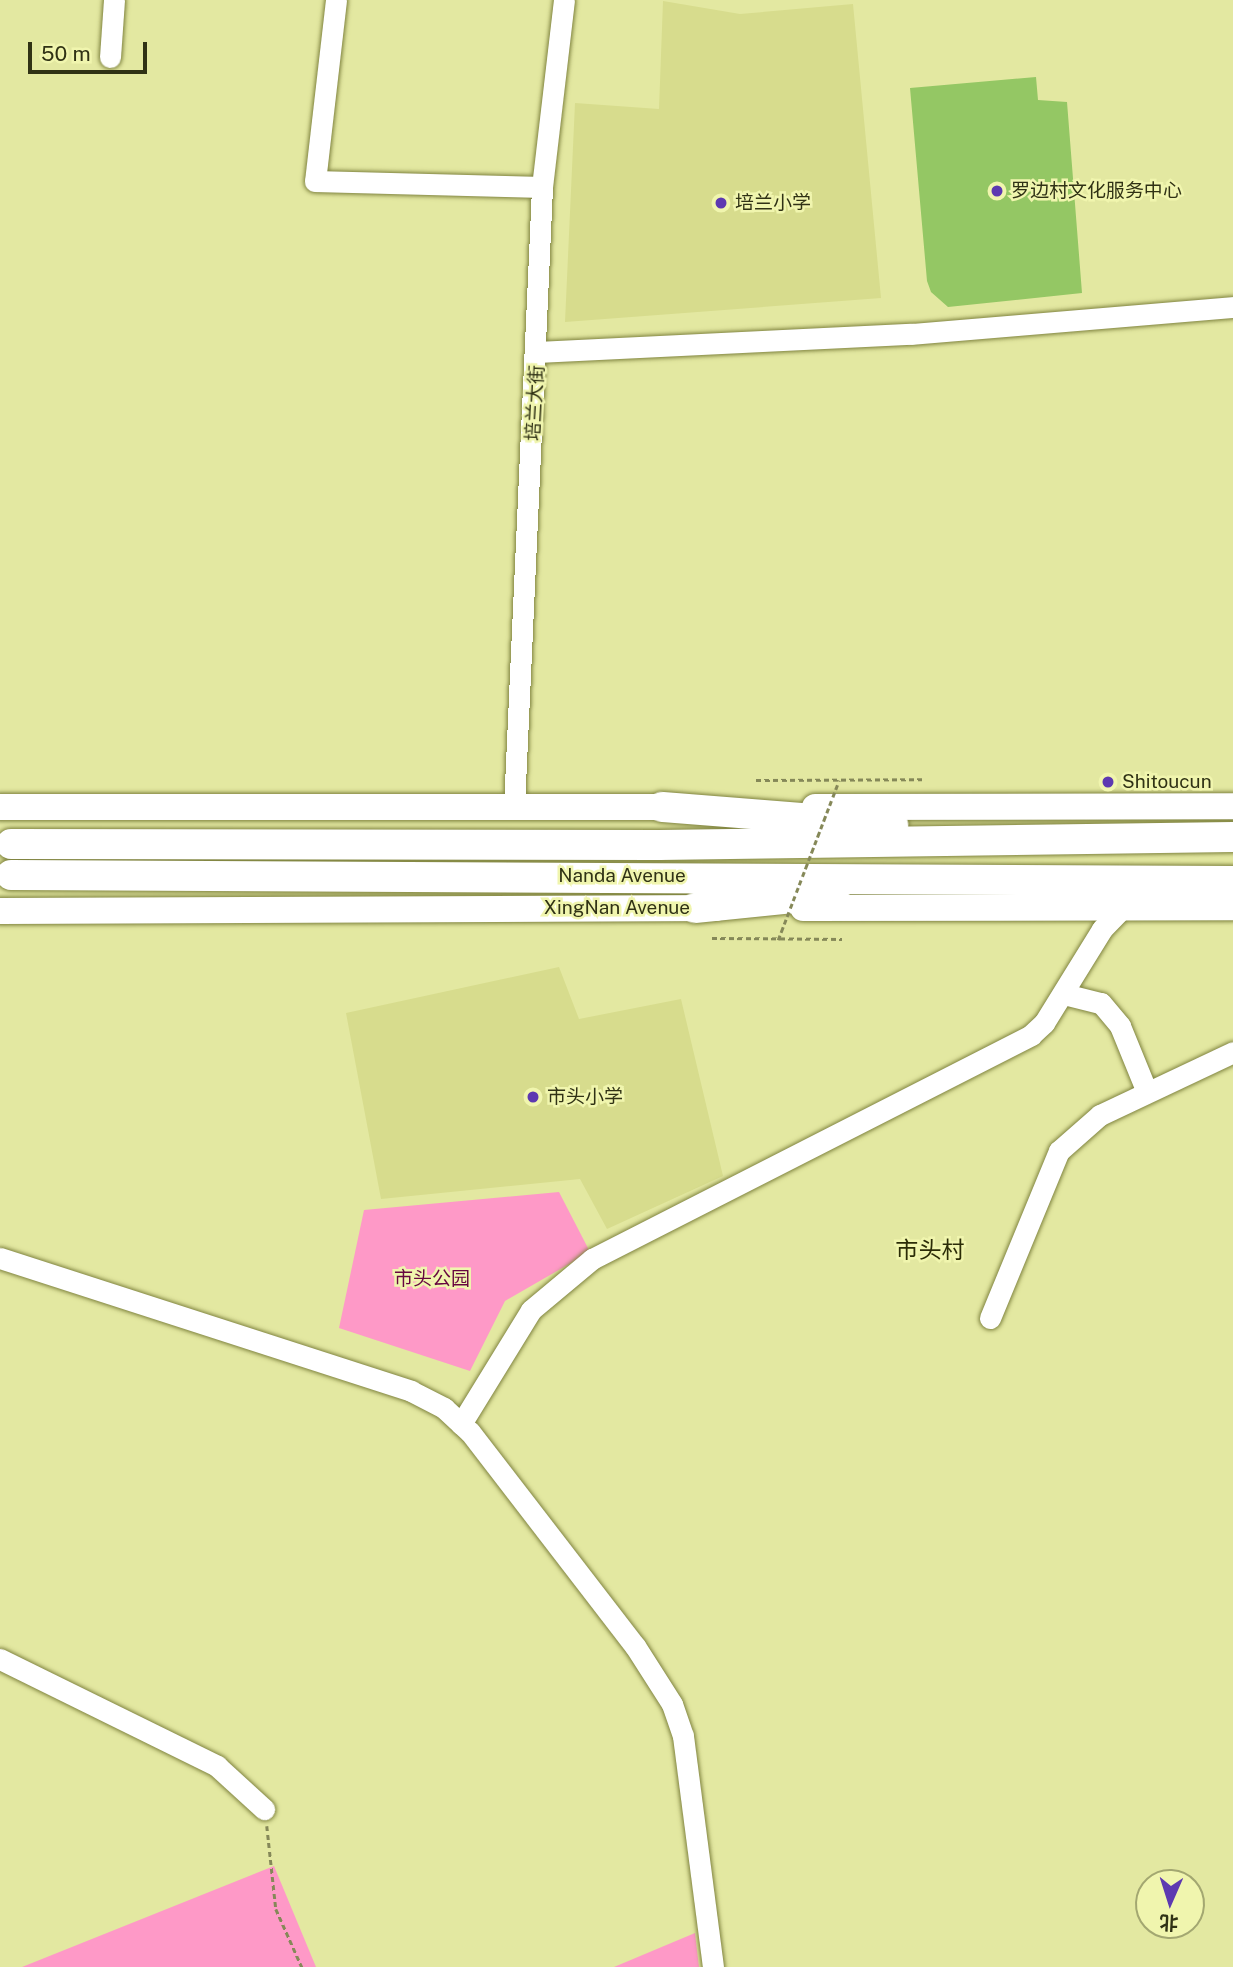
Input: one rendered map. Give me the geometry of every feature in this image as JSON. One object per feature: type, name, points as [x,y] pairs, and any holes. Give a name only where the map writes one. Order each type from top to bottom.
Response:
[{"type":"highway","points":[[662,807],[1078,840]]},
{"type":"highway","name":"Nanda Avenue","points":[[11,844],[659,845],[1233,837]]},
{"type":"highway","name":"Nanda Avenue","points":[[11,875],[1233,881]]},
{"type":"highway","points":[[695,908],[990,879]]},
{"type":"main road","points":[[0,807],[1233,806]]},
{"type":"main road","name":"XingNan Avenue","points":[[0,911],[1233,907]]},
{"type":"street","points":[[110,57],[114,0]]},
{"type":"street","points":[[336,0],[315,181],[542,187]]},
{"type":"street","name":"培兰大街","points":[[514,807],[537,352],[542,187],[564,0]]},
{"type":"street","points":[[537,352],[911,334],[1233,307]]},
{"type":"street","points":[[461,1424],[531,1310],[592,1259],[1021,1040],[1044,1023],[1065,994],[1102,929],[1121,909]]},
{"type":"street","points":[[1065,994],[1101,1003],[1120,1026],[1147,1092]]},
{"type":"street","points":[[990,1318],[1059,1152],[1100,1115],[1233,1052]]},
{"type":"street","points":[[0,1258],[411,1391],[444,1408],[461,1424],[635,1646],[672,1704],[683,1736],[713,1967]]},
{"type":"street","points":[[0,1659],[217,1766],[264,1809]]},
{"type":"path","points":[[778,940],[839,779]]},
{"type":"path","points":[[756,780],[922,779]]},
{"type":"path","points":[[712,938],[842,939]]},
{"type":"path","points":[[264,1809],[276,1909],[302,1967]]},
{"type":"shaded area","name":"培兰小学","points":[[663,1],[740,14],[853,4],[881,298],[565,322],[575,103],[659,109]]},
{"type":"shaded area","name":"市头小学","points":[[559,967],[579,1019],[681,999],[723,1176],[607,1229],[580,1179],[381,1199],[346,1013]]},
{"type":"green space","name":"市头公园","points":[[559,1192],[590,1252],[505,1301],[470,1371],[339,1328],[364,1210]]},
{"type":"green space","points":[[274,1866],[316,1967],[22,1967]]},
{"type":"green space","points":[[695,1933],[699,1967],[614,1967]]},
{"type":"building","name":"罗边村文化服务中心","points":[[1036,77],[1038,100],[1067,102],[1082,293],[948,307],[931,292],[927,281],[910,88]]},
{"type":"place","name":"罗边村文化服务中心","points":[[997,191]]},
{"type":"place","name":"培兰小学","points":[[721,203]]},
{"type":"place","name":"Shitoucun","points":[[1108,782]]},
{"type":"place","name":"市头小学","points":[[533,1097]]},
{"type":"district","name":"市头村","points":[[930,1250]]}]
